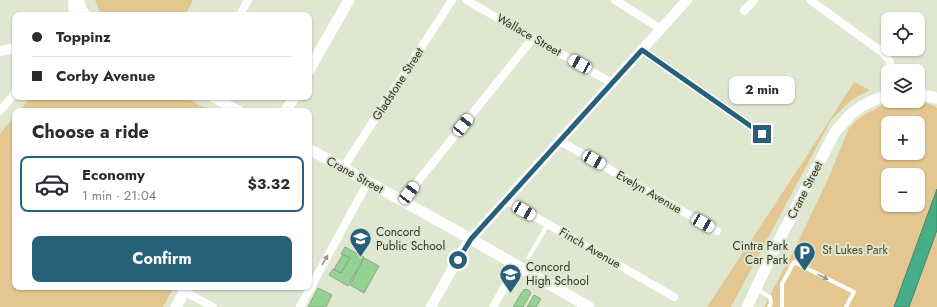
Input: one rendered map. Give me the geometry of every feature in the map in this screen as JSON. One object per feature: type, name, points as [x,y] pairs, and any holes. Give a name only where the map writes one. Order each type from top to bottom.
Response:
[{"type":"main road","points":[[312,65],[349,0]]},
{"type":"main road","points":[[925,95],[937,98]]},
{"type":"main road","name":"Crane Street","points":[[747,307],[777,244],[835,132],[851,114],[862,106],[881,98]]},
{"type":"main road","name":"Crane Street","points":[[312,151],[590,307]]},
{"type":"main road","points":[[176,307],[185,290]]},
{"type":"street","points":[[73,0],[79,12]]},
{"type":"street","points":[[79,0],[82,12]]},
{"type":"street","points":[[242,12],[248,0]]},
{"type":"street","name":"Gladstone Street","points":[[344,168],[452,0]]},
{"type":"street","name":"Wallace Street","points":[[466,0],[612,83]]},
{"type":"street","points":[[615,0],[661,29]]},
{"type":"street","points":[[431,307],[464,248],[471,239],[688,0]]},
{"type":"street","points":[[744,11],[754,0]]},
{"type":"street","points":[[810,0],[882,52],[889,60],[890,64]]},
{"type":"street","points":[[404,202],[415,185],[533,38]]},
{"type":"street","points":[[0,52],[12,49]]},
{"type":"street","points":[[642,50],[762,134]]},
{"type":"street","points":[[0,111],[12,97]]},
{"type":"street","points":[[219,100],[233,108]]},
{"type":"street","name":"Evelyn Avenue","points":[[560,141],[717,231]]},
{"type":"street","points":[[312,285],[368,182]]},
{"type":"street","name":"Finch Avenue","points":[[506,200],[674,297]]},
{"type":"street","points":[[493,307],[517,265]]},
{"type":"street","points":[[188,290],[213,307]]},
{"type":"street","points":[[300,307],[309,290]]},
{"type":"lane","points":[[528,258],[548,224]]},
{"type":"lane","points":[[782,307],[782,284],[794,262],[854,292],[846,307]]},
{"type":"lane","points":[[756,289],[770,297],[771,303],[769,307]]},
{"type":"green space","points":[[95,0],[193,0],[187,12],[100,12]]},
{"type":"green space","points":[[854,82],[870,90],[851,100],[831,120],[731,307],[707,307],[806,157]]},
{"type":"green space","points":[[28,100],[190,100],[205,108],[22,108]]},
{"type":"green space","name":"St Lukes Park","points":[[925,102],[937,108],[937,189],[894,307],[764,307],[796,246],[828,179],[849,128],[858,119],[881,106],[881,108],[925,108]]},
{"type":"green space","points":[[12,120],[12,290],[172,290],[163,307],[0,307],[0,134]]},
{"type":"green space","points":[[937,230],[937,307],[909,307]]},
{"type":"shaded area","points":[[937,189],[937,230],[909,307],[894,307]]},
{"type":"building","points":[[345,247],[364,257],[348,286],[329,275],[333,269],[341,273],[350,258],[341,254]]},
{"type":"building","points":[[343,254],[350,258],[341,273],[334,269]]},
{"type":"building","points":[[364,258],[379,266],[364,293],[350,285]]},
{"type":"building","points":[[318,288],[332,295],[326,307],[308,307]]},
{"type":"building","points":[[524,289],[530,291],[529,292],[531,293],[523,307],[513,307],[523,292]]},
{"type":"building","points":[[534,295],[541,299],[536,307],[527,307]]},
{"type":"place","name":"Concord Public School","points":[[360,258]]},
{"type":"place","name":"Cintra Park Car Park","points":[[804,272]]},
{"type":"place","name":"Concord High School","points":[[510,294]]},
{"type":"route","points":[[458,260],[464,248],[471,239],[642,50],[762,134]]}]
